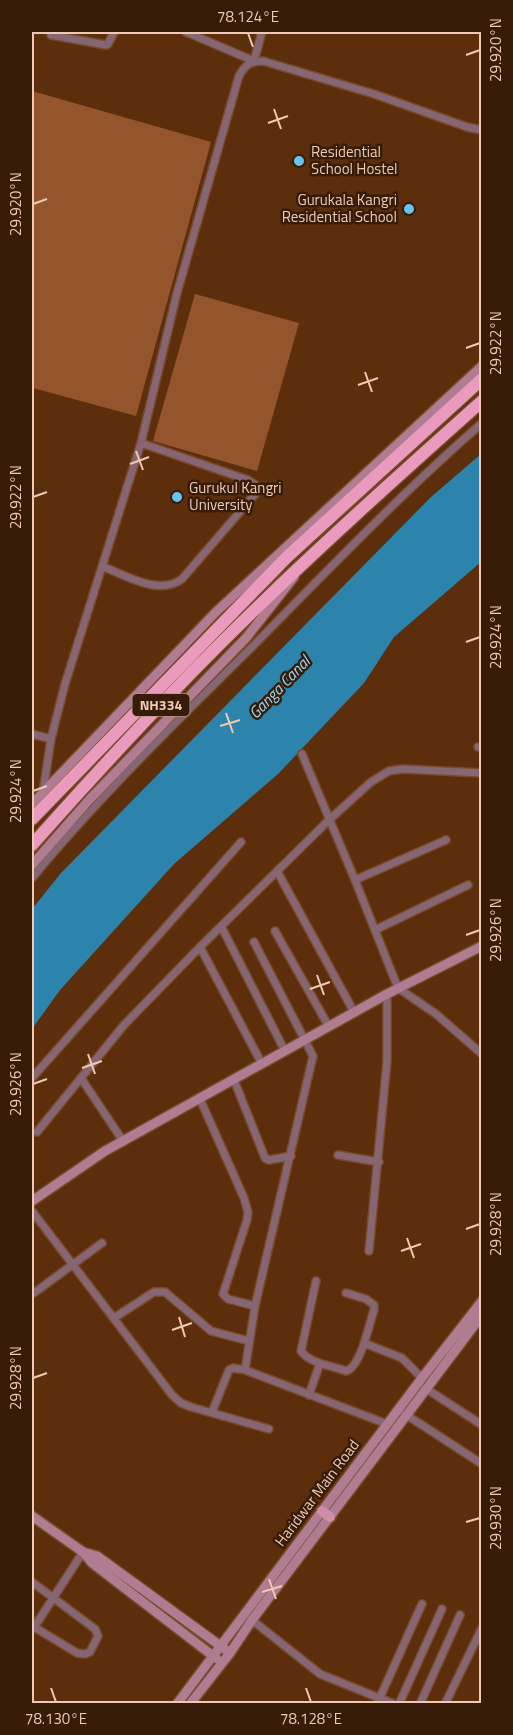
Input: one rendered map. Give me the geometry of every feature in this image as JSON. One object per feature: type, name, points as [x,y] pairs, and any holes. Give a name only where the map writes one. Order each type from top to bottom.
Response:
[{"type":"highway","name":"NH334","points":[[32,819],[287,557],[482,379]]},
{"type":"highway","name":"NH334","points":[[32,845],[131,735],[231,633],[304,563],[482,401]]},
{"type":"street","points":[[51,35],[106,45],[114,32]]},
{"type":"street","points":[[186,32],[254,61],[263,61],[345,85],[467,127],[482,130]]},
{"type":"street","points":[[36,797],[65,684],[104,567],[141,443],[177,293],[239,76],[244,66],[254,61],[262,32]]},
{"type":"street","points":[[36,797],[216,612],[482,366]]},
{"type":"street","points":[[32,878],[63,841],[239,660],[424,473],[482,423]]},
{"type":"street","points":[[104,567],[158,586],[174,585],[182,579],[257,492],[257,486],[248,480],[141,443]]},
{"type":"street","points":[[32,865],[89,800],[246,638],[283,594],[304,563]]},
{"type":"street","points":[[32,734],[51,740]]},
{"type":"street","points":[[302,754],[398,988],[451,1026],[482,1054]]},
{"type":"street","points":[[37,1132],[124,1025],[221,926],[371,782],[389,771],[403,769],[482,773]]},
{"type":"street","points":[[355,880],[446,840]]},
{"type":"street","points":[[32,1078],[241,842]]},
{"type":"street","points":[[277,871],[354,1012]]},
{"type":"street","points":[[375,930],[468,885]]},
{"type":"street","points":[[221,926],[285,1051]]},
{"type":"street","points":[[275,931],[329,1027]]},
{"type":"street","points":[[245,1370],[255,1306],[313,1064],[311,1049],[254,942]]},
{"type":"street","points":[[32,1201],[81,1166],[123,1141],[398,988],[482,946]]},
{"type":"street","points":[[200,947],[262,1064]]},
{"type":"street","points":[[369,1251],[387,1061],[387,994]]},
{"type":"street","points":[[81,1078],[123,1141]]},
{"type":"street","points":[[234,1080],[265,1158],[269,1160],[291,1156]]},
{"type":"street","points":[[200,1099],[248,1212],[223,1294],[228,1299],[255,1306]]},
{"type":"street","points":[[338,1155],[379,1162]]},
{"type":"street","points":[[32,1210],[172,1395],[181,1403],[269,1429]]},
{"type":"street","points":[[34,1293],[102,1244]]},
{"type":"street","points":[[316,1281],[300,1347],[302,1355],[346,1371],[354,1366],[364,1343],[374,1305],[366,1299],[346,1293]]},
{"type":"street","points":[[114,1318],[154,1292],[160,1291],[165,1292],[211,1331],[249,1341]]},
{"type":"street","name":"Haridwar Main Road","points":[[189,1704],[230,1653],[387,1424],[482,1301]]},
{"type":"street","name":"Haridwar Main Road","points":[[177,1704],[482,1315]]},
{"type":"street","points":[[364,1343],[402,1358],[422,1378]]},
{"type":"street","points":[[309,1395],[320,1363]]},
{"type":"street","points":[[212,1412],[229,1370],[233,1368],[245,1370],[387,1424]]},
{"type":"street","points":[[425,1388],[482,1425]]},
{"type":"street","points":[[405,1414],[482,1464]]},
{"type":"street","points":[[32,1515],[222,1663]]},
{"type":"street","points":[[82,1552],[97,1556],[230,1653]]},
{"type":"street","points":[[32,1582],[52,1599],[95,1629],[98,1636],[90,1652],[77,1653],[33,1629],[52,1599],[82,1552]]},
{"type":"street","points":[[378,1701],[422,1604]]},
{"type":"street","points":[[399,1704],[442,1610]]},
{"type":"street","points":[[420,1704],[460,1615]]},
{"type":"street","points":[[252,1620],[320,1674],[378,1701],[394,1704]]},
{"type":"street","points":[[445,1704],[482,1628]]},
{"type":"shaded area","points":[[32,91],[211,142],[136,416],[33,388],[32,390]]},
{"type":"shaded area","points":[[195,294],[299,323],[257,471],[153,441]]},
{"type":"water","name":"Ganga Canal","points":[[481,454],[481,562],[394,637],[364,683],[278,774],[174,864],[60,990],[32,1029],[32,909],[61,873],[431,497]]},
{"type":"place","name":"Residential School Hostel","points":[[299,161]]},
{"type":"place","name":"Gurukala Kangri Residential School","points":[[409,209]]},
{"type":"place","name":"Gurukul Kangri University","points":[[177,497]]}]
